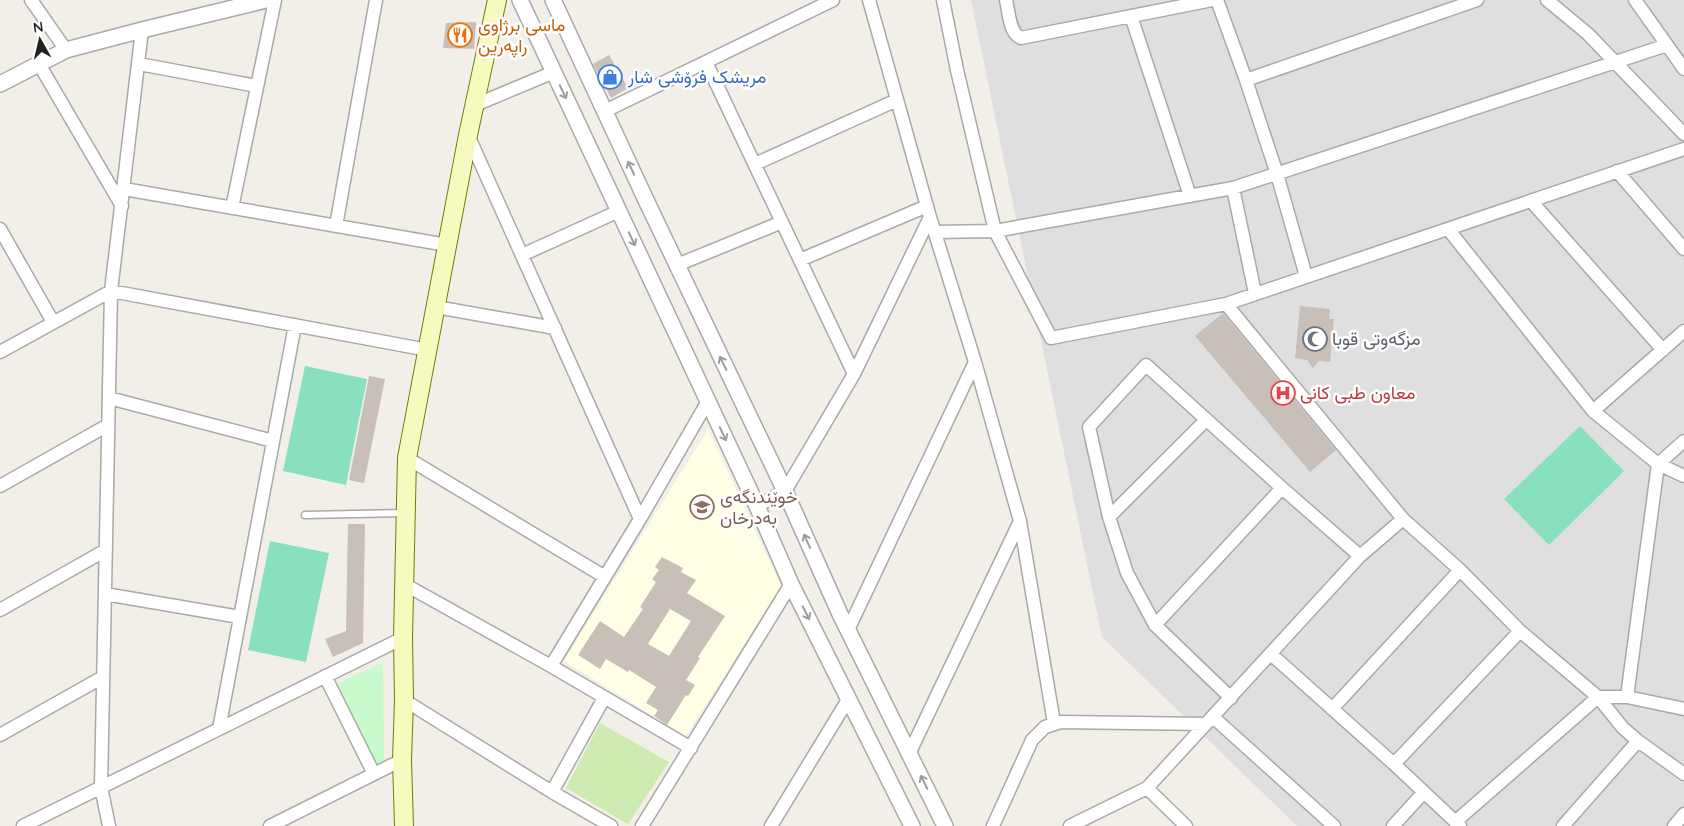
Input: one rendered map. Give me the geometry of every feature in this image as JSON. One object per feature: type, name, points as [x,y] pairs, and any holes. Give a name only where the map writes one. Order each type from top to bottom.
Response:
[{"type":"main road","points":[[404,826],[402,638],[407,458],[446,245],[497,0]]},
{"type":"street","points":[[31,0],[66,50]]},
{"type":"street","points":[[0,84],[66,50],[266,0]]},
{"type":"street","points":[[232,208],[275,0]]},
{"type":"street","points":[[336,226],[376,0]]},
{"type":"street","points":[[520,0],[757,506],[791,584],[849,698],[906,822]]},
{"type":"street","points":[[553,0],[677,266],[785,491],[848,630],[945,826]]},
{"type":"street","points":[[605,110],[833,0]]},
{"type":"street","points":[[869,0],[928,212],[975,362],[1020,521],[1054,723]]},
{"type":"street","points":[[943,0],[957,70],[995,231],[1052,338],[1226,304],[1684,149]]},
{"type":"street","points":[[1006,0],[1012,29],[1021,38],[1212,0]]},
{"type":"street","points":[[1217,0],[1277,174],[1306,276]]},
{"type":"street","points":[[1246,80],[1477,0]]},
{"type":"street","points":[[1547,0],[1588,34],[1684,134]]},
{"type":"street","points":[[1635,0],[1684,69]]},
{"type":"street","points":[[1131,16],[1190,196]]},
{"type":"street","points":[[108,826],[101,787],[110,291],[122,206],[142,30]]},
{"type":"street","points":[[935,232],[995,231],[1233,188],[1666,44]]},
{"type":"street","points":[[706,62],[854,374]]},
{"type":"street","points":[[39,64],[122,206]]},
{"type":"street","points":[[139,64],[257,86]]},
{"type":"street","points":[[474,105],[554,72]]},
{"type":"street","points":[[755,164],[897,100]]},
{"type":"street","points":[[468,135],[640,519]]},
{"type":"street","points":[[1617,171],[1684,249]]},
{"type":"street","points":[[1233,188],[1255,293]]},
{"type":"street","points":[[124,189],[446,245]]},
{"type":"street","points":[[1531,200],[1662,350]]},
{"type":"street","points":[[522,255],[619,211]]},
{"type":"street","points":[[800,260],[928,212]]},
{"type":"street","points":[[757,506],[785,491],[854,374],[928,212]]},
{"type":"street","points":[[677,266],[782,222]]},
{"type":"street","points":[[0,229],[53,322]]},
{"type":"street","points":[[1448,229],[1593,411],[1658,464],[1684,476]]},
{"type":"street","points":[[0,352],[110,291],[428,350]]},
{"type":"street","points":[[1226,304],[1403,518],[1460,570],[1520,631],[1598,697],[1624,728],[1638,741],[1684,774]]},
{"type":"street","points":[[436,306],[555,328]]},
{"type":"street","points":[[219,729],[295,325]]},
{"type":"street","points":[[1593,411],[1684,331]]},
{"type":"street","points":[[848,630],[975,362]]},
{"type":"street","points":[[1230,698],[1155,625],[1127,573],[1109,517],[1089,427],[1146,366],[1360,556]]},
{"type":"street","points":[[109,398],[273,441]]},
{"type":"street","points":[[551,666],[708,402]]},
{"type":"street","points":[[1109,517],[1206,420]]},
{"type":"street","points":[[0,486],[108,426]]},
{"type":"street","points":[[1627,697],[1658,464],[1684,441]]},
{"type":"street","points":[[407,458],[605,577]]},
{"type":"street","points":[[1155,625],[1282,488]]},
{"type":"street","points":[[1070,826],[1147,788],[1360,556],[1403,518]]},
{"type":"street","points":[[910,754],[1020,521]]},
{"type":"street","points":[[0,610],[106,550]]},
{"type":"street","points":[[1332,709],[1460,570]]},
{"type":"street","points":[[404,584],[551,666],[691,748]]},
{"type":"street","points":[[642,826],[791,584]]},
{"type":"street","points":[[105,594],[240,617]]},
{"type":"street","points":[[1394,764],[1520,631]]},
{"type":"street","points":[[22,826],[402,638]]},
{"type":"street","points":[[1271,654],[1458,824],[1598,697],[1627,697],[1684,709]]},
{"type":"street","points":[[325,676],[374,774]]},
{"type":"street","points":[[0,735],[103,677]]},
{"type":"street","points":[[552,792],[604,698]]},
{"type":"street","points":[[771,826],[849,698]]},
{"type":"street","points":[[404,700],[552,792],[611,826]]},
{"type":"street","points":[[993,826],[1032,740],[1038,733],[1054,723],[1210,721],[1334,826]]},
{"type":"street","points":[[1562,826],[1638,741]]},
{"type":"street","points":[[270,826],[402,760]]},
{"type":"street","points":[[1147,788],[1186,826]]},
{"type":"street","points":[[1393,826],[1424,792]]},
{"type":"street","points":[[1674,826],[1684,814]]},
{"type":"lane","points":[[305,515],[406,513]]},
{"type":"shaded area","points":[[971,0],[1684,0],[1684,826],[1297,826],[1102,637]]},
{"type":"shaded area","name":"خوێندنگەی بەدرخان","points":[[708,429],[781,586],[686,736],[564,661]]},
{"type":"green space","points":[[305,366],[367,379],[346,485],[283,471]]},
{"type":"green space","points":[[1580,426],[1624,471],[1549,545],[1504,499]]},
{"type":"green space","points":[[270,541],[329,553],[306,662],[248,650]]},
{"type":"green space","points":[[383,662],[384,762],[376,766],[336,684]]},
{"type":"green space","points":[[600,723],[669,762],[628,824],[566,788]]},
{"type":"building","name":"ماسی برژاوی راپەرین","points":[[476,22],[474,49],[443,48],[446,23]]},
{"type":"building","name":"مریشک فرۆشی شار","points":[[609,55],[628,88],[611,98],[593,64]]},
{"type":"building","name":"مزگەوتی قوبا","points":[[1300,306],[1330,309],[1329,319],[1334,319],[1330,362],[1319,361],[1313,368],[1307,360],[1295,358]]},
{"type":"building","points":[[1223,313],[1336,450],[1310,472],[1195,336]]},
{"type":"building","points":[[369,376],[385,379],[364,483],[349,480]]},
{"type":"building","points":[[348,524],[365,524],[363,643],[333,657],[325,639],[346,631]]},
{"type":"building","points":[[662,557],[683,568],[681,572],[696,580],[687,593],[725,616],[698,657],[700,658],[686,680],[695,685],[688,696],[686,695],[667,725],[654,716],[658,710],[646,703],[656,687],[629,670],[628,672],[606,659],[600,669],[578,655],[600,621],[624,637],[643,609],[640,607],[656,582],[652,579],[659,570],[655,567]],"holes":[[[670,609],[691,621],[669,656],[648,644]]]},
{"type":"place","name":"ماسی برژاوی راپەرین","points":[[460,35]]},
{"type":"place","name":"مریشک فرۆشی شار","points":[[610,77]]},
{"type":"place","name":"مزگەوتی قوبا","points":[[1315,339]]},
{"type":"place","name":"معاون طبی کانی","points":[[1283,393]]},
{"type":"place","name":"خوێندنگەی بەدرخان","points":[[702,507]]}]
